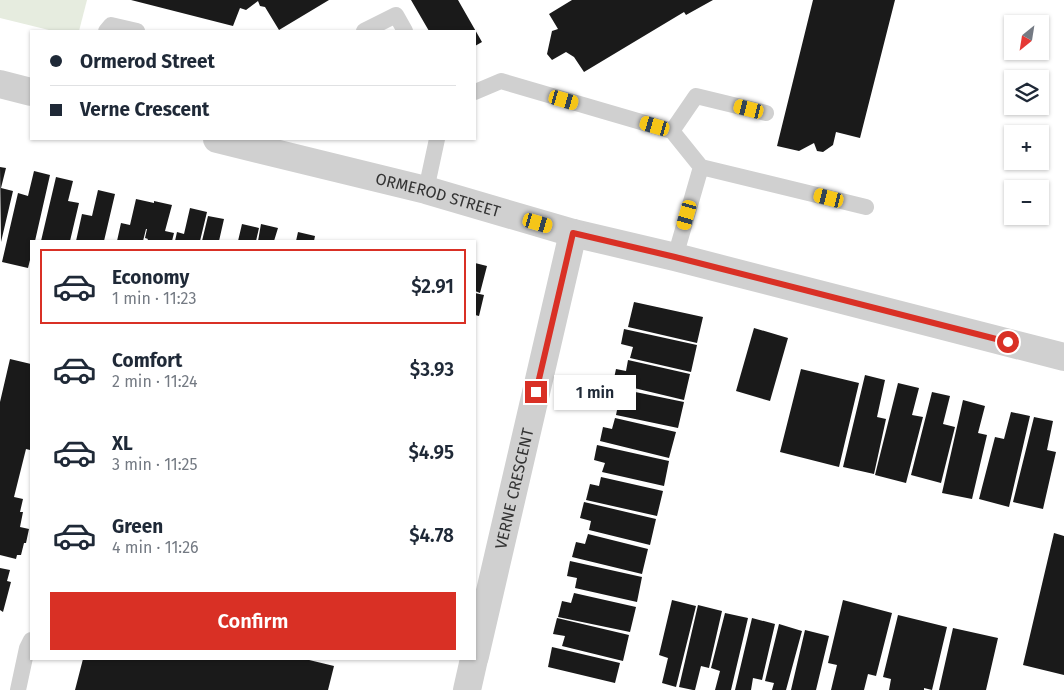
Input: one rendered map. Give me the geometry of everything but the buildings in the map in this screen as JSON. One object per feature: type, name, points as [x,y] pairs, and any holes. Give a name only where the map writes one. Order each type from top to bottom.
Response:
[{"type":"street","points":[[0,84],[30,92]]},
{"type":"street","name":"ORMEROD STREET","points":[[221,140],[426,190],[573,233],[675,257],[1064,357]]},
{"type":"street","name":"VERNE CRESCENT","points":[[476,654],[573,233]]},
{"type":"street","name":"VERNE CRESCENT","points":[[467,690],[474,660]]},
{"type":"lane","points":[[366,30],[396,15],[404,30]]},
{"type":"lane","points":[[107,30],[112,25],[133,30]]},
{"type":"lane","points":[[476,92],[502,81],[672,131],[701,167],[866,207]]},
{"type":"lane","points":[[672,131],[696,96],[766,113]]},
{"type":"lane","points":[[426,190],[437,140]]},
{"type":"lane","points":[[675,257],[701,167]]},
{"type":"lane","points":[[18,690],[30,643]]},
{"type":"shaded area","points":[[0,0],[87,0],[79,30],[49,30],[0,18]]},
{"type":"route","points":[[536,392],[573,233],[675,257],[1008,342]]}]
